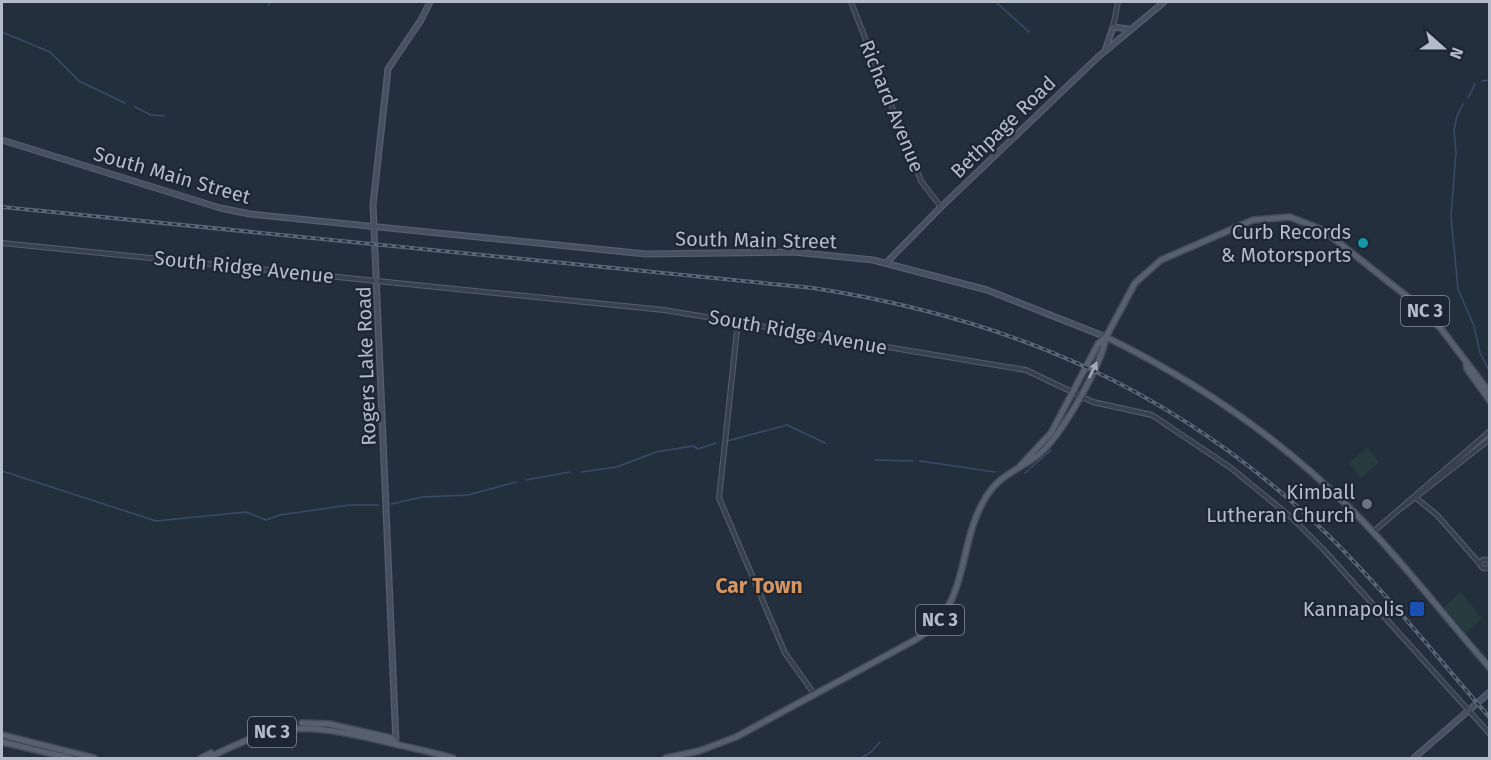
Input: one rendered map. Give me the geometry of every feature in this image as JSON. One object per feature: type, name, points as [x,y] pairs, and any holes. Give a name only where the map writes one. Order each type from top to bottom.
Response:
[{"type":"main road","name":"Rogers Lake Road","points":[[396,743],[373,197],[388,69],[421,20],[430,2]]},
{"type":"main road","points":[[1105,51],[1164,2]]},
{"type":"main road","name":"Bethpage Road","points":[[887,262],[941,207],[1105,51],[1112,28]]},
{"type":"main road","points":[[1112,28],[1130,29]]},
{"type":"main road","points":[[1112,28],[1124,34]]},
{"type":"main road","name":"South Main Street","points":[[2,140],[225,209],[374,227],[646,254],[802,252],[887,262],[1009,298],[1106,337],[1200,389],[1250,423],[1315,475],[1373,532],[1487,661],[1490,668]]},
{"type":"main road","name":"NC 3","points":[[1021,465],[1041,446],[1076,395],[1104,347],[1106,337],[1130,290],[1151,266],[1253,220],[1281,216],[1315,225],[1371,267],[1435,321],[1490,393]]},
{"type":"main road","name":"NC 3","points":[[1466,363],[1467,369],[1490,401]]},
{"type":"main road","name":"NC 3","points":[[666,759],[692,756],[736,737],[915,640],[936,624],[950,606],[957,590],[982,505],[996,484],[1039,454],[1056,438],[1076,395]]},
{"type":"main road","points":[[1056,438],[1061,416]]},
{"type":"main road","points":[[1414,759],[1490,692]]},
{"type":"main road","name":"NC 3","points":[[201,759],[248,736],[298,723],[346,728],[391,738],[396,743]]},
{"type":"main road","name":"NC 3","points":[[208,759],[249,739],[298,727],[322,728],[396,743],[453,759]]},
{"type":"main road","points":[[2,735],[94,759]]},
{"type":"main road","points":[[2,742],[70,759]]},
{"type":"street","name":"Richard Avenue","points":[[850,2],[921,181],[941,207]]},
{"type":"street","name":"Bethpage Road","points":[[1112,28],[1118,2]]},
{"type":"street","name":"South Ridge Avenue","points":[[2,243],[603,303],[738,321],[1016,368],[1100,404],[1152,415],[1199,445],[1268,497],[1348,574],[1490,734]]},
{"type":"street","points":[[738,321],[719,498],[786,653],[815,695]]},
{"type":"street","points":[[1415,497],[1490,431]]},
{"type":"street","points":[[1373,532],[1490,439]]},
{"type":"street","points":[[1415,497],[1437,515],[1485,569],[1489,565]]},
{"type":"green space","points":[[1367,448],[1379,462],[1361,478],[1349,463]]},
{"type":"green space","points":[[1460,592],[1482,618],[1466,633],[1444,607]]},
{"type":"waterway","points":[[268,5],[271,2]]},
{"type":"waterway","points":[[996,2],[1029,32]]},
{"type":"waterway","points":[[2,32],[50,52],[79,81],[125,103]]},
{"type":"waterway","points":[[1482,81],[1490,80]]},
{"type":"waterway","points":[[1468,98],[1475,84]]},
{"type":"waterway","points":[[1463,104],[1454,130],[1456,152],[1451,216],[1458,289],[1474,326],[1480,353],[1490,372]]},
{"type":"waterway","points":[[135,107],[151,115],[164,116]]},
{"type":"waterway","points":[[727,441],[787,425],[825,443]]},
{"type":"waterway","points":[[581,472],[617,467],[656,452],[693,446],[698,449],[716,443]]},
{"type":"waterway","points":[[1025,473],[1051,450]]},
{"type":"waterway","points":[[875,460],[913,461]]},
{"type":"waterway","points":[[920,461],[995,472]]},
{"type":"waterway","points":[[2,471],[156,521],[246,512],[266,520],[280,515],[349,505],[379,505]]},
{"type":"waterway","points":[[526,480],[570,472]]},
{"type":"waterway","points":[[391,504],[422,497],[468,495],[516,482]]},
{"type":"waterway","points":[[861,758],[871,752],[880,742]]},
{"type":"railway","points":[[2,207],[813,288],[887,302],[957,319],[1025,342],[1090,369],[1152,401],[1213,440],[1271,484],[1348,556],[1390,601],[1490,718]]},
{"type":"place","name":"Curb Records & Motorsports","points":[[1363,243]]},
{"type":"place","name":"Kimball Lutheran Church","points":[[1367,504]]},
{"type":"place","name":"Kannapolis","points":[[1417,609]]},
{"type":"district","name":"Car Town","points":[[759,586]]}]
